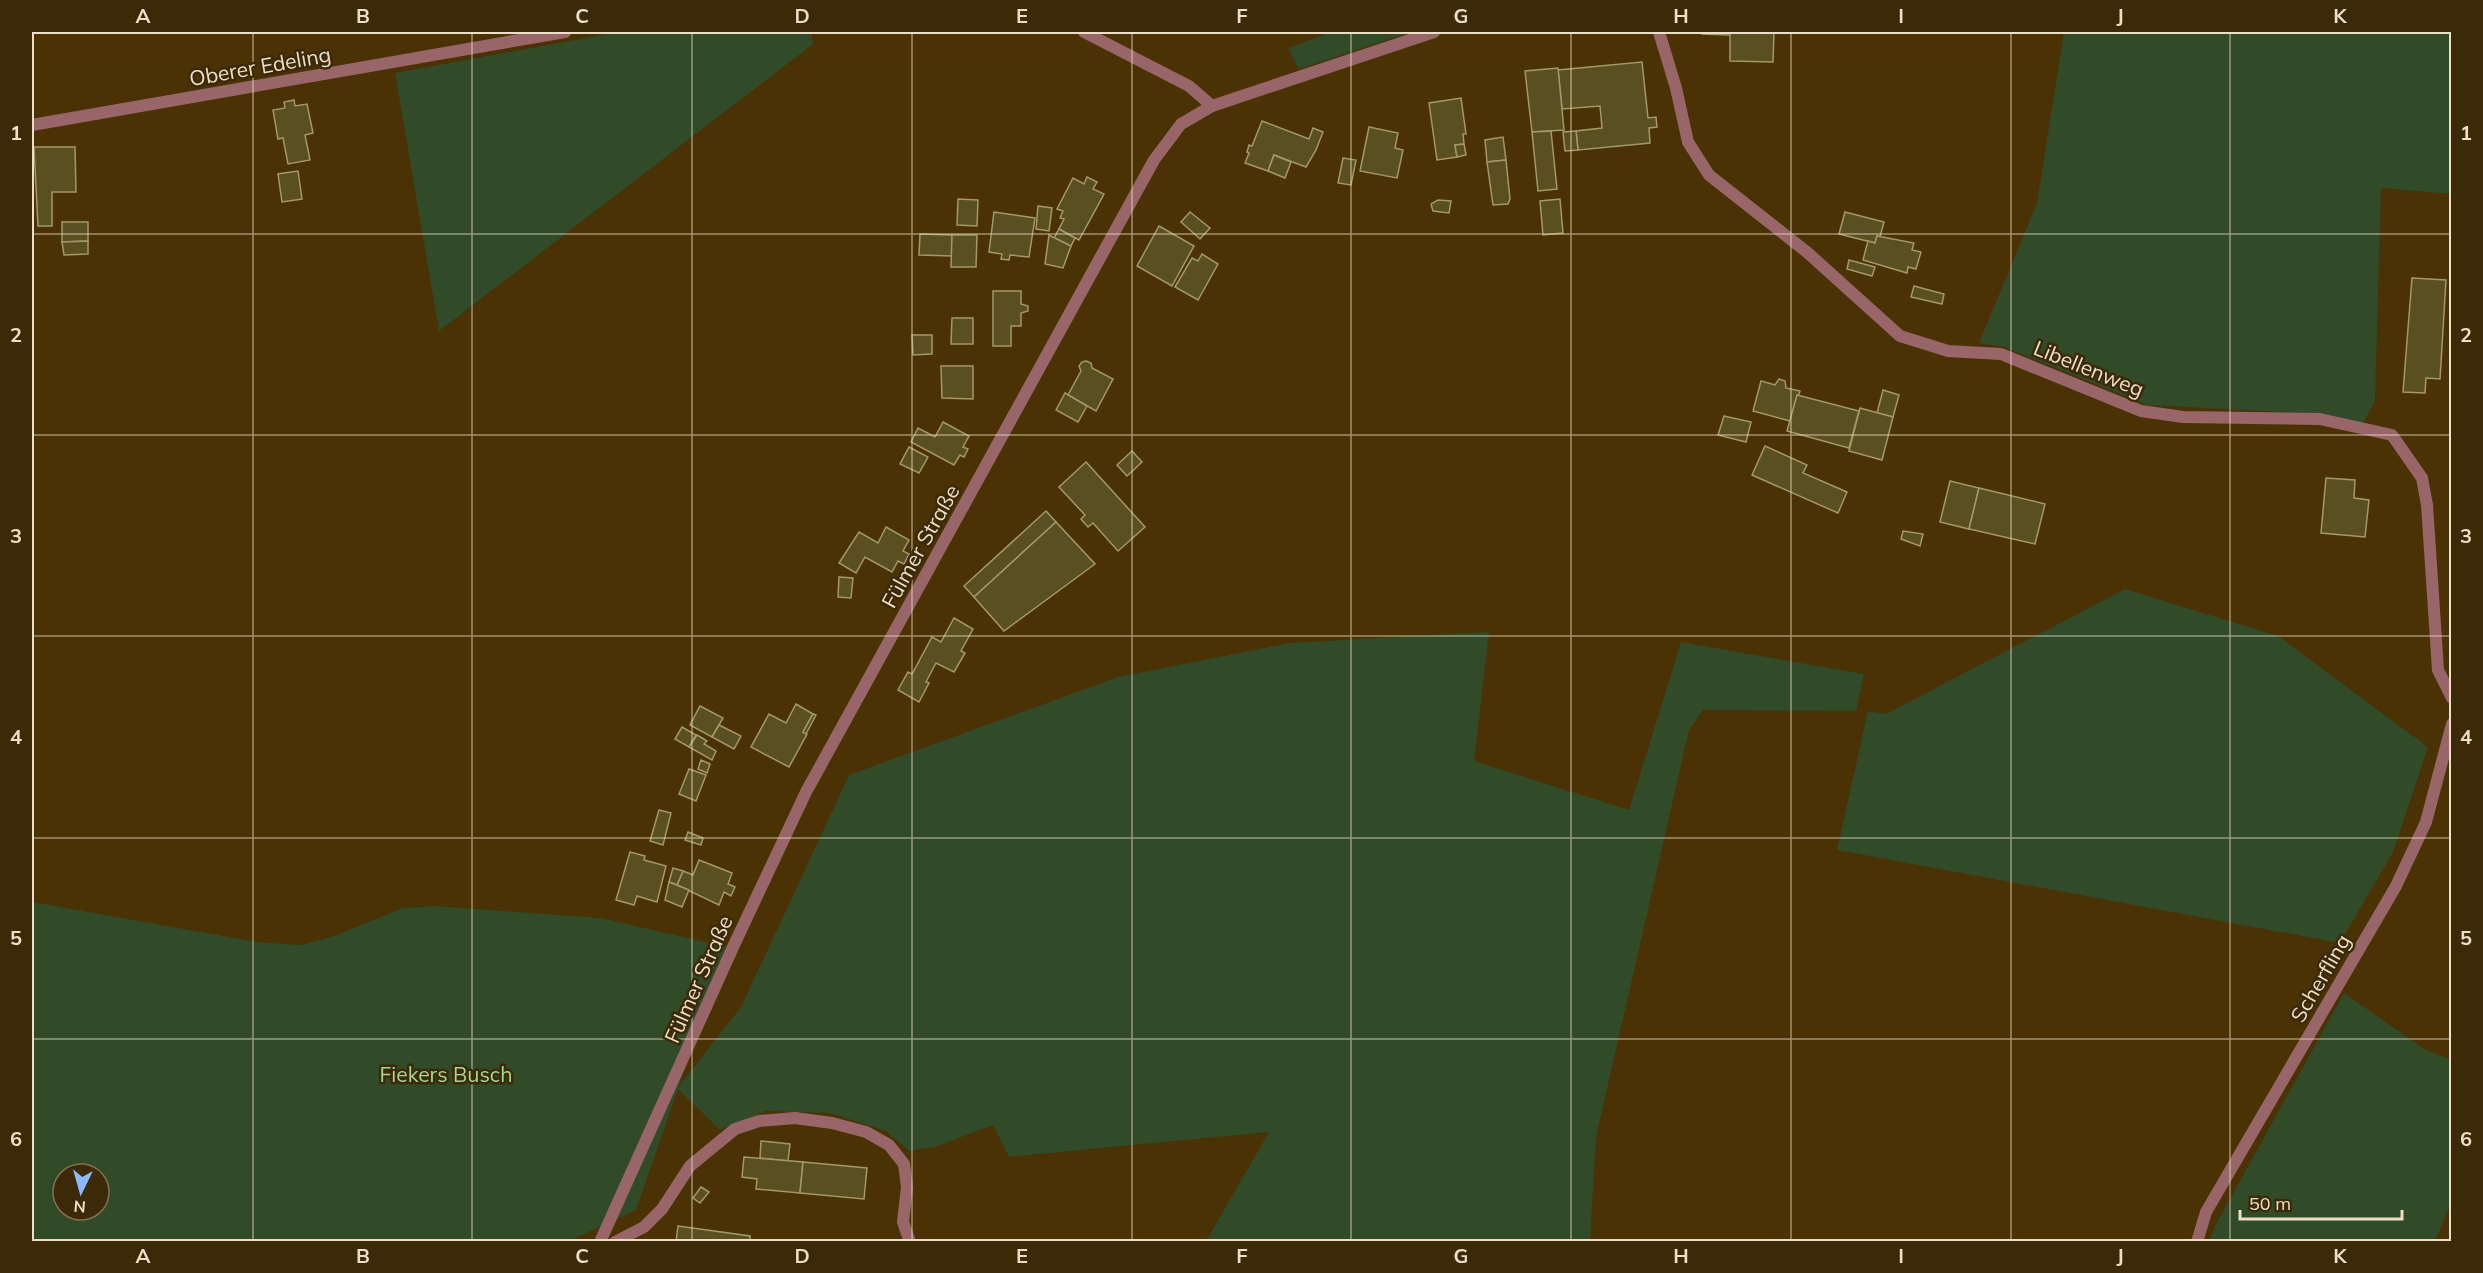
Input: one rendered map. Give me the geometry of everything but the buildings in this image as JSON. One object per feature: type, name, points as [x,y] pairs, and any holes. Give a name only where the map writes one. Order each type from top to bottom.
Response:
[{"type":"street","name":"Oberer Edeling","points":[[32,125],[565,32]]},
{"type":"street","points":[[1084,32],[1189,86],[1212,106]]},
{"type":"street","name":"Fülmer Straße","points":[[600,1242],[806,792],[1154,160],[1182,124],[1212,106],[1434,32]]},
{"type":"street","name":"Libellenweg","points":[[1659,32],[1676,88],[1688,142],[1709,175],[1808,253],[1900,336],[1948,351],[2001,354],[2141,411],[2183,417],[2320,419],[2392,435],[2422,478],[2427,505],[2439,670],[2451,698]]},
{"type":"street","name":"Scherfling","points":[[2197,1242],[2206,1212],[2396,886],[2426,822],[2451,724]]},
{"type":"street","points":[[615,1242],[644,1227],[662,1209],[690,1166],[735,1129],[759,1121],[795,1118],[832,1123],[866,1132],[889,1145],[904,1164],[907,1187],[903,1222],[910,1242]]},
{"type":"green space","points":[[618,32],[811,32],[813,44],[439,331],[395,73]]},
{"type":"green space","points":[[1331,32],[1411,32],[1299,69],[1288,48]]},
{"type":"green space","points":[[2064,32],[2451,32],[2451,194],[2381,188],[2375,401],[2363,423],[2322,414],[2147,405],[2004,347],[1979,343],[2037,203]]},
{"type":"green space","points":[[2125,589],[2278,636],[2428,747],[2393,852],[2340,943],[1837,850],[1868,711],[1886,714]]},
{"type":"green space","name":"Fiekers Busch","points":[[1489,632],[1474,761],[1629,810],[1681,642],[1864,674],[1856,711],[1703,710],[1689,730],[1596,1137],[1590,1241],[1206,1241],[1269,1132],[1009,1157],[993,1125],[935,1147],[909,1151],[886,1131],[830,1113],[766,1111],[720,1130],[678,1089],[636,1210],[569,1241],[32,1241],[32,902],[257,942],[301,945],[331,937],[403,908],[436,906],[601,918],[726,947],[679,1086],[741,1007],[849,775],[1118,677],[1290,643]]},
{"type":"green space","points":[[2344,993],[2424,1049],[2451,1060],[2451,1203],[2435,1241],[2209,1241],[2216,1224]]}]
